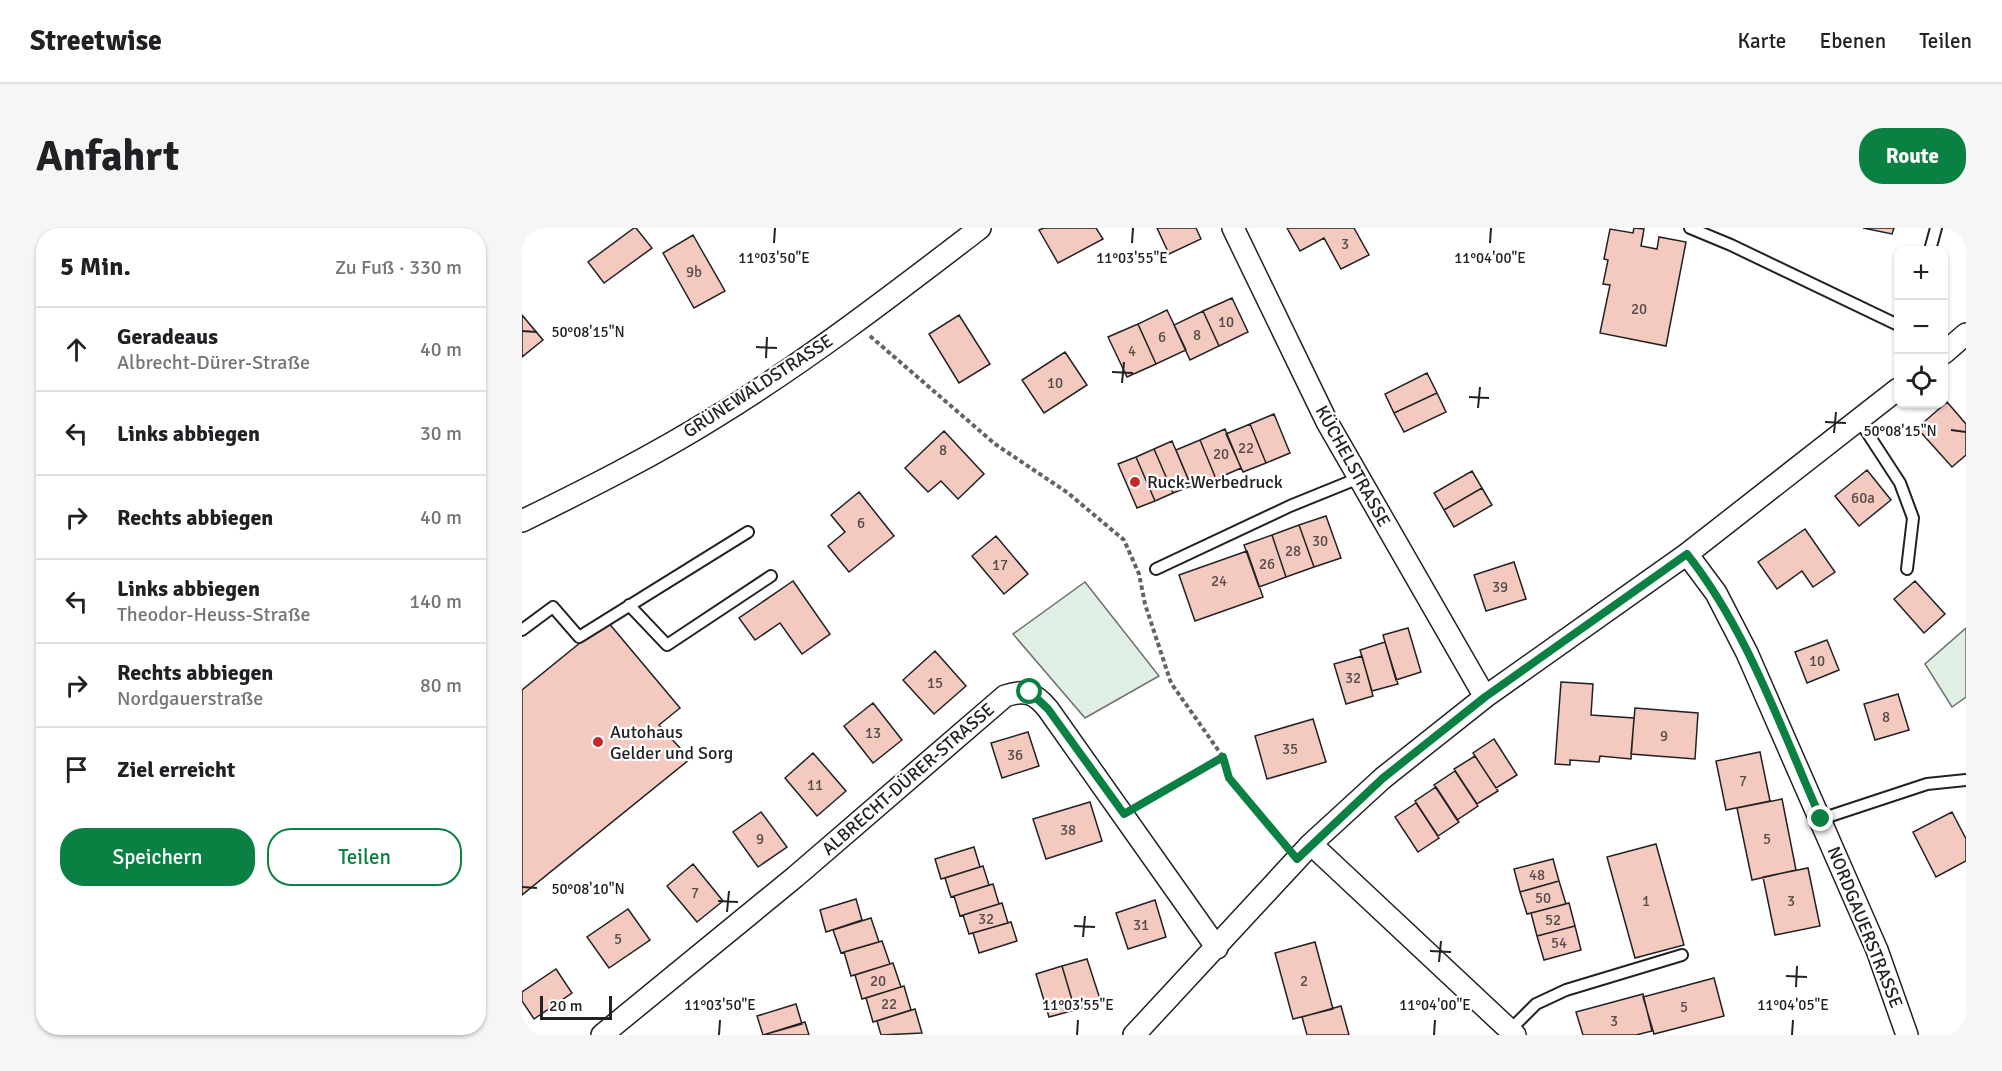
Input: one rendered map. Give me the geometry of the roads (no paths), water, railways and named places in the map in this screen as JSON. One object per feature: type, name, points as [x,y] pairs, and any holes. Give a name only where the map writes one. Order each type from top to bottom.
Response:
[{"type":"street","name":"GRÜNEWALDSTRASSE","points":[[522,521],[599,483],[714,418],[856,322],[980,228]]},
{"type":"street","name":"KÜCHELSTRASSE","points":[[1233,228],[1327,422],[1485,697]]},
{"type":"street","points":[[1948,350],[1966,334]]},
{"type":"street","points":[[1134,1035],[1304,852],[1383,778],[1485,697],[1687,554],[1894,393]]},
{"type":"street","name":"NORDGAUERSTRASSE","points":[[1687,554],[1716,593],[1747,653],[1877,950],[1907,1035]]},
{"type":"street","name":"ALBRECHT-DÜRER-STRASSE","points":[[602,1035],[795,877],[1005,696],[1018,692],[1030,692],[1040,700],[1124,814],[1217,948]]},
{"type":"street","points":[[1304,852],[1512,1033]]},
{"type":"lane","points":[[1690,228],[1741,249],[1894,323]]},
{"type":"lane","points":[[1931,246],[1936,228]]},
{"type":"lane","points":[[1859,420],[1900,483],[1913,518],[1907,569]]},
{"type":"lane","points":[[1156,569],[1290,506],[1359,478]]},
{"type":"lane","points":[[522,630],[553,607],[579,637],[748,532]]},
{"type":"lane","points":[[629,605],[667,645],[771,576]]},
{"type":"lane","points":[[1821,819],[1927,784],[1966,780]]},
{"type":"lane","points":[[1512,1033],[1536,1004],[1566,990],[1682,955]]},
{"type":"place","name":"Ruck-Werbedruck","points":[[1135,482]]},
{"type":"place","name":"Autohaus Gelder und Sorg","points":[[598,742]]}]
